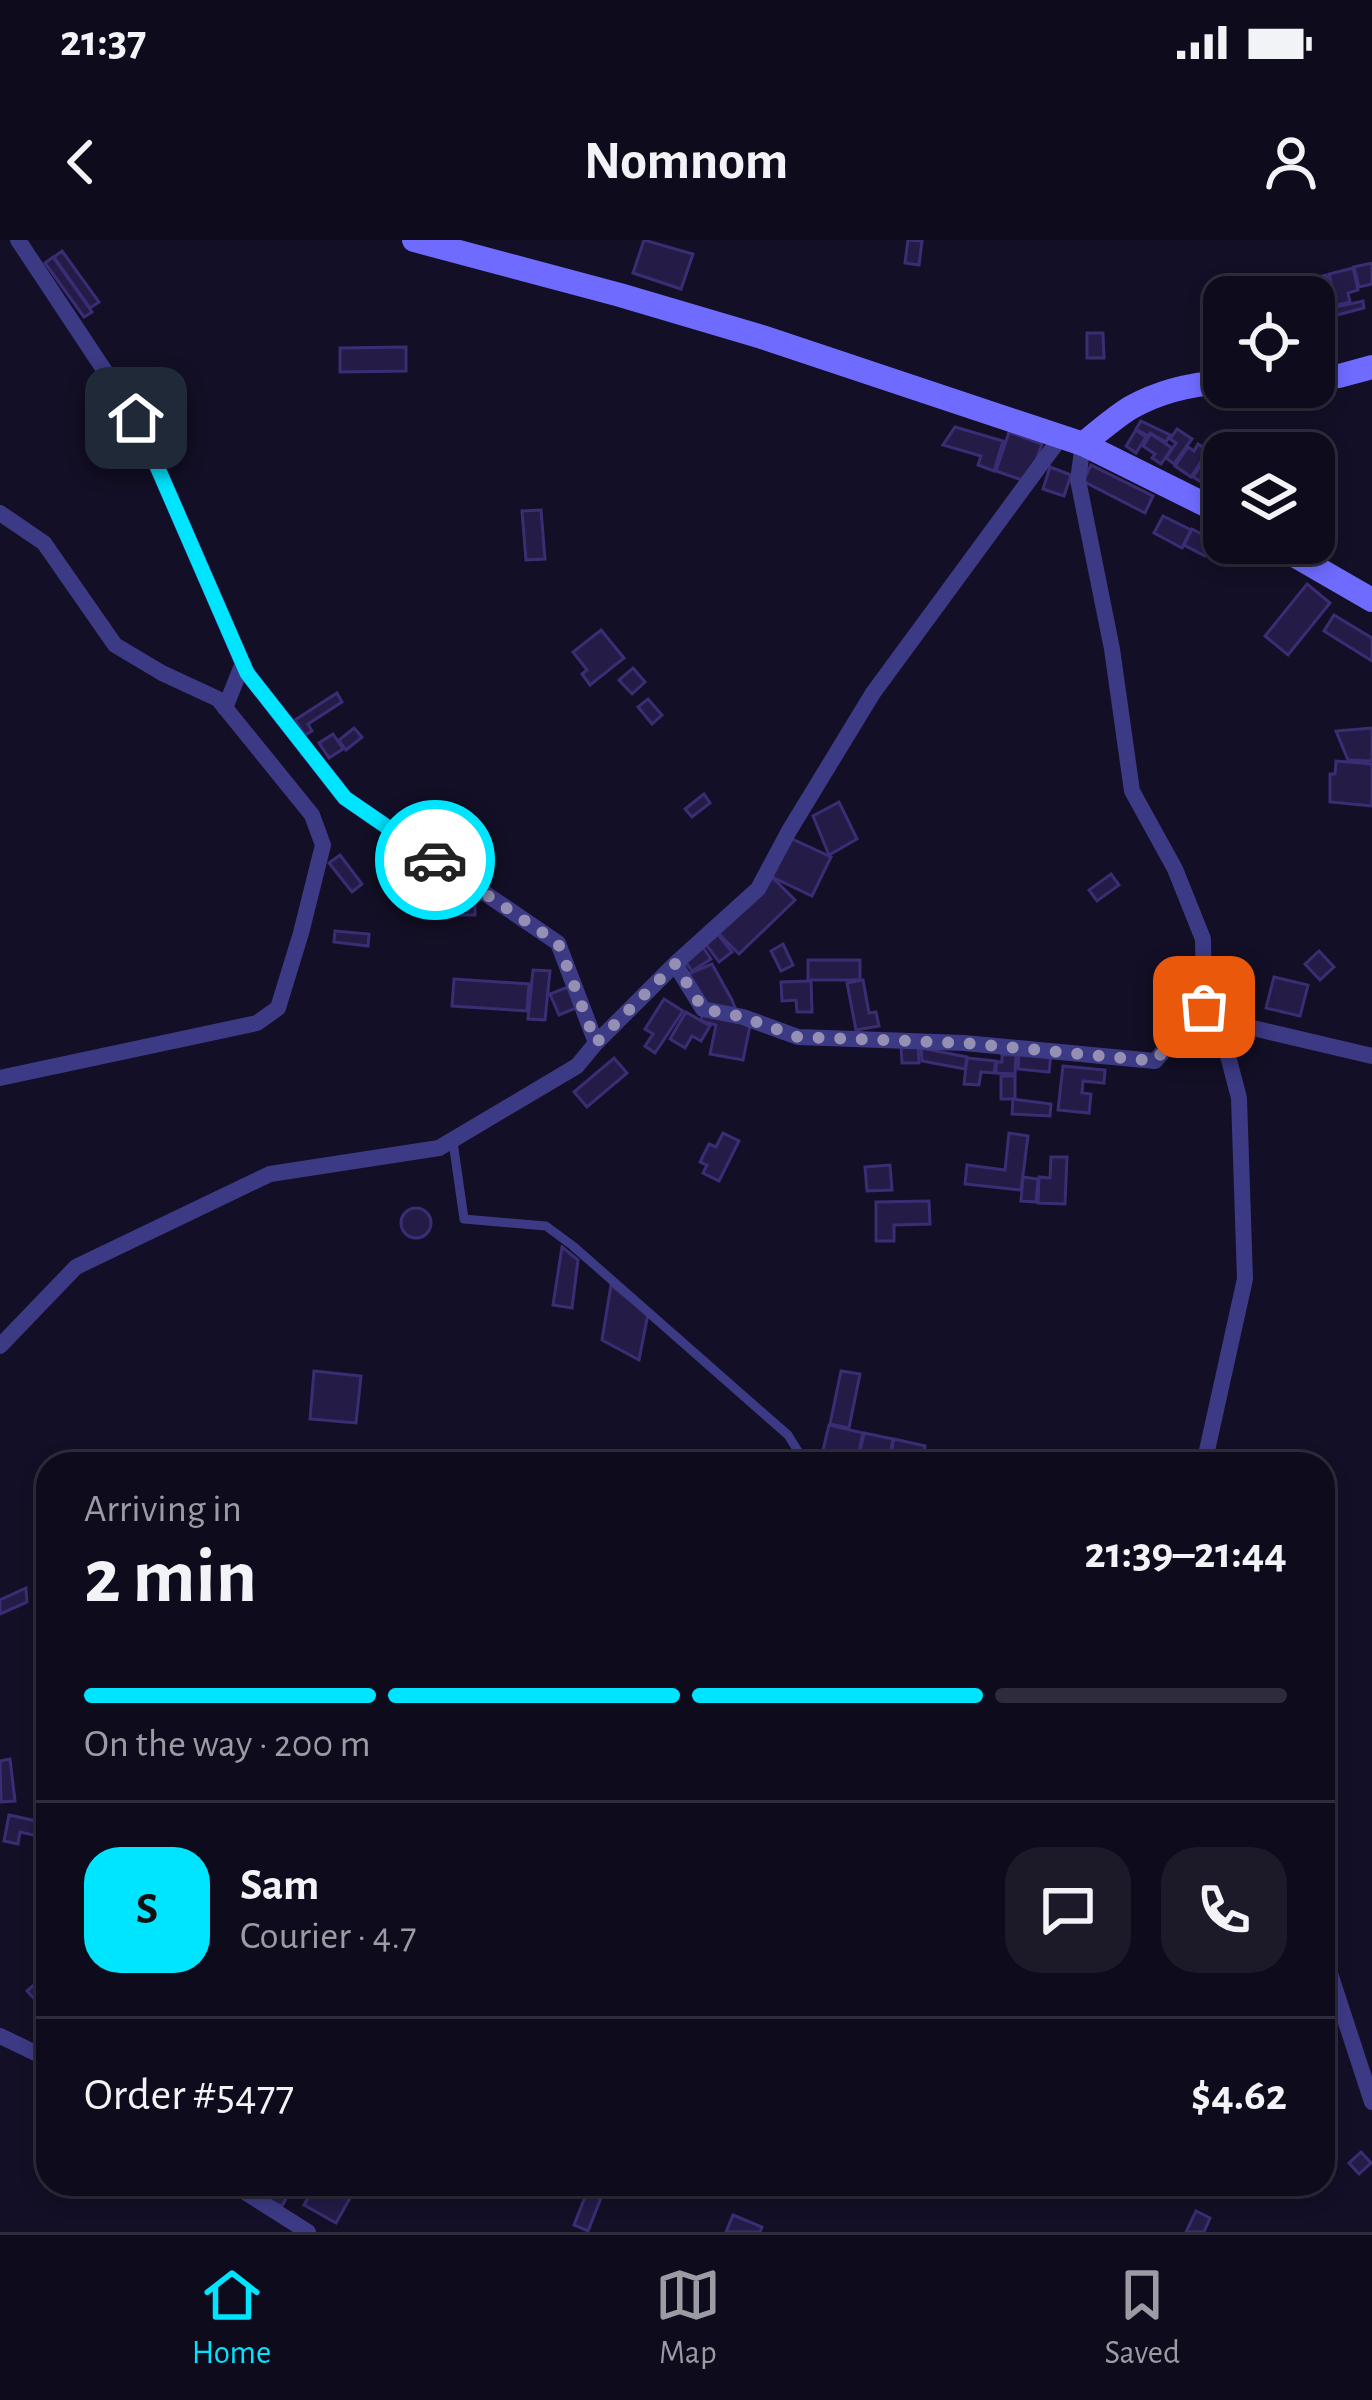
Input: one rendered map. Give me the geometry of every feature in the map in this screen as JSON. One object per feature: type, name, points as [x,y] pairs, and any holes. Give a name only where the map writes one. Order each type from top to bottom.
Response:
[{"type":"main road","points":[[414,240],[761,337],[1072,441],[1203,504]]},
{"type":"main road","points":[[1335,376],[1372,367]]},
{"type":"main road","points":[[1072,441],[1130,408],[1203,383]]},
{"type":"main road","points":[[1309,564],[1372,601]]},
{"type":"street","points":[[18,240],[136,418],[247,673],[345,798],[558,943],[596,1043]]},
{"type":"street","points":[[0,1346],[76,1267],[270,1174],[439,1148],[577,1066],[675,964],[758,889],[873,693],[1072,441]]},
{"type":"street","points":[[1072,441],[1112,649],[1132,791],[1174,869],[1203,939],[1204,1007],[1222,1034],[1239,1098],[1245,1280],[1207,1452]]},
{"type":"street","points":[[0,513],[44,543],[115,645],[218,699],[311,814],[323,845],[278,1008],[257,1023],[0,1078]]},
{"type":"street","points":[[225,708],[243,663]]},
{"type":"street","points":[[675,964],[703,1009],[743,1017],[798,1037],[964,1043],[1155,1061],[1192,1017],[1372,1056]]},
{"type":"street","points":[[1335,1989],[1372,2102]]},
{"type":"street","points":[[0,2036],[36,2053]]},
{"type":"street","points":[[251,2196],[308,2232]]},
{"type":"lane","points":[[453,1142],[464,1219],[546,1226],[788,1435],[799,1452]]},
{"type":"building","points":[[644,240],[693,254],[681,289],[633,273]]},
{"type":"building","points":[[908,240],[922,241],[919,265],[905,263]]},
{"type":"building","points":[[62,251],[99,302],[90,308],[54,257]]},
{"type":"building","points":[[53,257],[92,312],[84,317],[45,263]]},
{"type":"building","points":[[1372,263],[1372,284],[1359,287],[1354,267]]},
{"type":"building","points":[[1353,268],[1358,290],[1348,293],[1350,302],[1336,305],[1335,276],[1329,274]]},
{"type":"building","points":[[1363,301],[1364,308],[1337,315],[1336,307]]},
{"type":"building","points":[[1087,333],[1103,333],[1104,358],[1087,358]]},
{"type":"building","points":[[406,347],[406,371],[340,372],[340,348]]},
{"type":"building","points":[[1141,421],[1170,435],[1166,442],[1136,429]]},
{"type":"building","points":[[955,427],[1003,441],[994,471],[978,465],[981,456],[943,445]]},
{"type":"building","points":[[1177,429],[1192,439],[1174,464],[1166,458],[1176,443],[1170,439]]},
{"type":"building","points":[[1136,430],[1146,437],[1136,453],[1126,446]]},
{"type":"building","points":[[1009,432],[1042,444],[1028,482],[996,471]]},
{"type":"building","points":[[1151,434],[1172,448],[1161,464],[1143,446]]},
{"type":"building","points":[[1198,444],[1203,448],[1203,459],[1191,477],[1175,466],[1188,447],[1194,451]]},
{"type":"building","points":[[1203,462],[1203,483],[1193,477]]},
{"type":"building","points":[[1091,465],[1153,496],[1145,513],[1083,481]]},
{"type":"building","points":[[1050,467],[1071,475],[1064,496],[1043,489]]},
{"type":"building","points":[[541,510],[545,559],[526,560],[522,511]]},
{"type":"building","points":[[1163,516],[1191,530],[1182,548],[1154,533]]},
{"type":"building","points":[[1192,529],[1203,535],[1203,555],[1184,545]]},
{"type":"building","points":[[1307,584],[1330,603],[1288,655],[1265,636]]},
{"type":"building","points":[[1334,615],[1372,638],[1372,661],[1324,631]]},
{"type":"building","points":[[601,630],[624,658],[590,685],[582,674],[587,670],[573,652]]},
{"type":"building","points":[[633,668],[645,682],[632,694],[619,680]]},
{"type":"building","points":[[337,693],[342,702],[308,724],[312,731],[305,735],[295,720]]},
{"type":"building","points":[[648,699],[662,715],[652,724],[638,707]]},
{"type":"building","points":[[354,728],[362,737],[346,750],[339,740]]},
{"type":"building","points":[[1372,728],[1372,761],[1348,760],[1336,731]]},
{"type":"building","points":[[333,734],[343,749],[329,758],[319,743]]},
{"type":"building","points":[[1336,761],[1372,764],[1372,806],[1330,802],[1330,774],[1335,774]]},
{"type":"building","points":[[704,794],[710,803],[692,817],[685,809]]},
{"type":"building","points":[[839,802],[857,839],[829,855],[813,816]]},
{"type":"building","points":[[788,837],[831,857],[812,896],[770,876]]},
{"type":"building","points":[[340,855],[362,884],[352,892],[329,863]]},
{"type":"building","points":[[1111,874],[1119,885],[1097,901],[1089,890]]},
{"type":"building","points":[[773,878],[795,900],[739,954],[717,932]]},
{"type":"building","points":[[455,901],[475,901],[475,915],[455,915]]},
{"type":"building","points":[[335,931],[369,934],[368,946],[334,942]]},
{"type":"building","points":[[716,932],[732,952],[719,962],[704,942]]},
{"type":"building","points":[[783,944],[793,965],[781,971],[771,951]]},
{"type":"building","points":[[702,946],[711,959],[692,971],[683,959]]},
{"type":"building","points":[[1319,951],[1334,967],[1320,980],[1305,964]]},
{"type":"building","points":[[808,960],[860,960],[860,980],[808,980]]},
{"type":"building","points":[[712,964],[737,1013],[706,1008],[688,974]]},
{"type":"building","points":[[533,970],[550,971],[545,1020],[528,1019]]},
{"type":"building","points":[[1274,977],[1308,985],[1300,1016],[1266,1008]]},
{"type":"building","points":[[454,979],[529,984],[527,1011],[452,1006]]},
{"type":"building","points":[[863,980],[869,1013],[876,1012],[879,1026],[856,1030],[847,983]]},
{"type":"building","points":[[811,981],[812,1012],[797,1012],[796,1000],[782,1001],[781,982]]},
{"type":"building","points":[[573,985],[581,1006],[559,1015],[550,994]]},
{"type":"building","points":[[664,999],[683,1011],[655,1053],[645,1046],[653,1034],[645,1029]]},
{"type":"building","points":[[686,1012],[710,1026],[701,1041],[692,1036],[685,1048],[670,1039]]},
{"type":"building","points":[[703,1012],[751,1021],[743,1060],[710,1054],[716,1025],[701,1021]]},
{"type":"building","points":[[918,1045],[919,1063],[902,1063],[901,1046]]},
{"type":"building","points":[[921,1048],[967,1057],[965,1069],[922,1061]]},
{"type":"building","points":[[1019,1051],[1051,1054],[1049,1072],[1018,1069]]},
{"type":"building","points":[[1002,1055],[1016,1055],[1015,1074],[996,1073]]},
{"type":"building","points":[[614,1058],[627,1073],[587,1107],[574,1092]]},
{"type":"building","points":[[967,1058],[996,1061],[994,1073],[981,1072],[979,1085],[964,1084]]},
{"type":"building","points":[[1063,1066],[1105,1070],[1104,1083],[1083,1081],[1082,1093],[1091,1094],[1089,1113],[1058,1110]]},
{"type":"building","points":[[1001,1076],[1015,1076],[1015,1099],[1001,1099]]},
{"type":"building","points":[[1013,1099],[1051,1104],[1050,1116],[1012,1114]]},
{"type":"building","points":[[723,1133],[739,1141],[719,1181],[703,1173],[707,1165],[700,1162],[709,1144],[716,1147]]},
{"type":"building","points":[[1009,1133],[1028,1136],[1021,1190],[965,1184],[967,1165],[1005,1170]]},
{"type":"building","points":[[1051,1157],[1067,1157],[1065,1204],[1038,1203],[1039,1177],[1050,1178]]},
{"type":"building","points":[[890,1165],[892,1190],[867,1191],[865,1167]]},
{"type":"building","points":[[1023,1177],[1038,1179],[1036,1202],[1021,1201]]},
{"type":"building","points":[[929,1201],[930,1224],[894,1225],[894,1241],[876,1241],[876,1202]]},
{"type":"building","points":[[416,1208],[431,1223],[416,1238],[401,1223]]},
{"type":"building","points":[[562,1247],[578,1260],[572,1308],[553,1305]]},
{"type":"building","points":[[611,1285],[648,1314],[639,1360],[602,1340]]},
{"type":"building","points":[[314,1371],[361,1376],[356,1423],[310,1419]]},
{"type":"building","points":[[841,1371],[860,1374],[849,1428],[830,1424]]},
{"type":"building","points":[[829,1425],[863,1433],[859,1452],[822,1452]]},
{"type":"building","points":[[864,1433],[893,1439],[890,1452],[860,1452]]},
{"type":"building","points":[[894,1439],[925,1446],[924,1452],[891,1452]]},
{"type":"building","points":[[26,1588],[27,1602],[0,1614],[0,1600]]},
{"type":"building","points":[[10,1759],[15,1801],[1,1802],[0,1761]]},
{"type":"building","points":[[9,1815],[36,1821],[36,1836],[20,1832],[18,1844],[4,1841]]},
{"type":"building","points":[[1361,2152],[1371,2163],[1359,2174],[1349,2163]]},
{"type":"building","points":[[266,2196],[287,2196],[282,2206]]},
{"type":"building","points":[[309,2196],[351,2196],[336,2223],[304,2205]]},
{"type":"building","points":[[585,2196],[601,2198],[588,2231],[574,2225]]},
{"type":"building","points":[[1196,2211],[1210,2218],[1204,2232],[1186,2232]]},
{"type":"building","points":[[733,2215],[762,2227],[760,2232],[726,2232]]},
{"type":"way so far","points":[[435,860],[558,943],[596,1043],[675,964],[703,1009],[743,1017],[798,1037],[964,1043],[1155,1061],[1192,1017],[1214,1022],[1204,1007]]},
{"type":"route","points":[[136,418],[247,673],[345,798],[435,860]]}]
